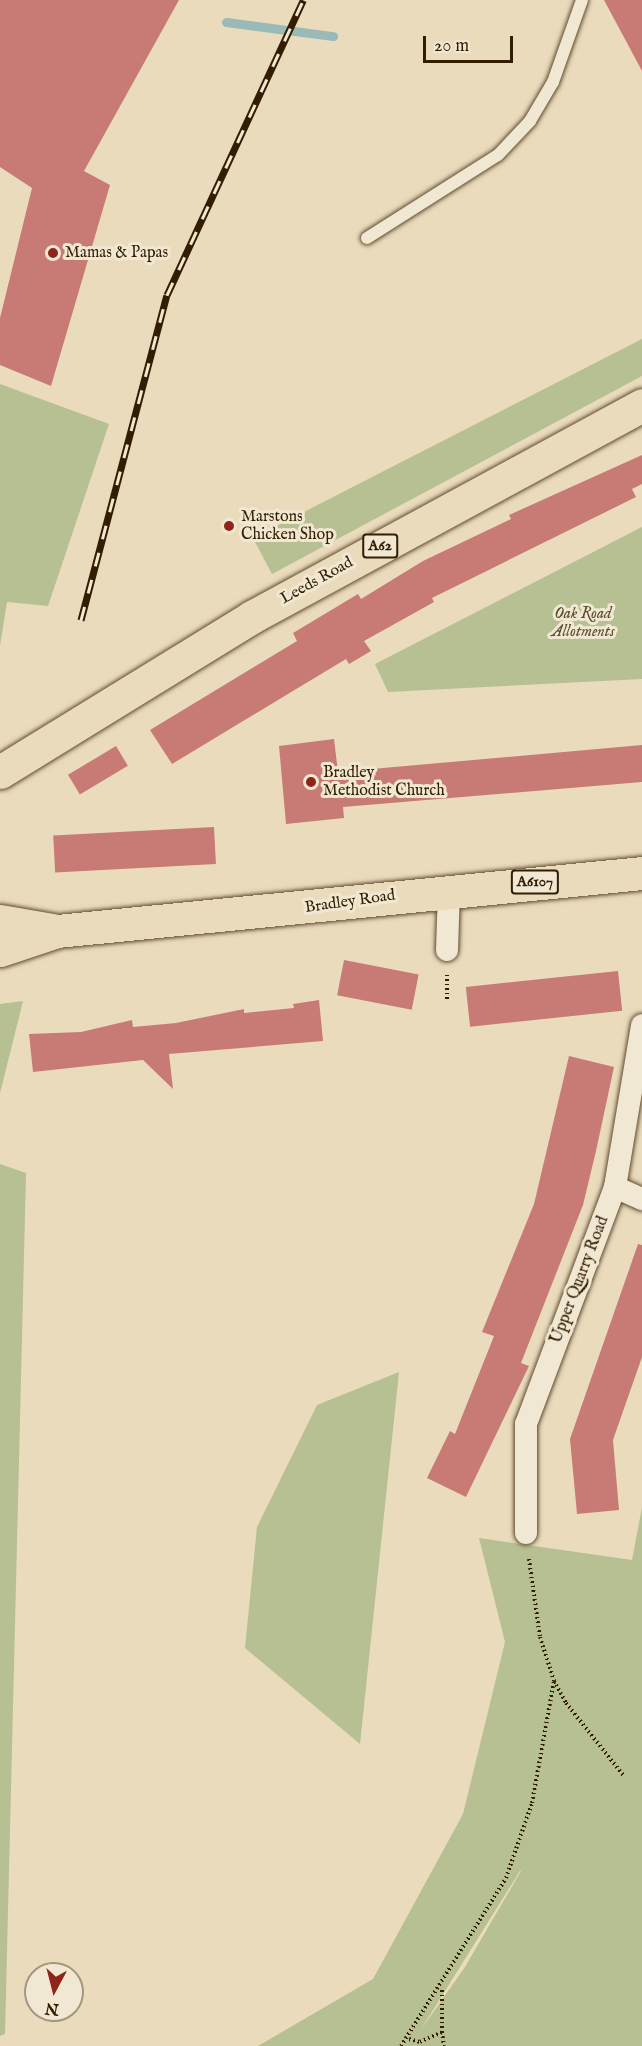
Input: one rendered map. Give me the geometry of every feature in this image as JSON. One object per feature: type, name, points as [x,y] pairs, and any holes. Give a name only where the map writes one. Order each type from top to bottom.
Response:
[{"type":"main road","name":"Leeds Road","points":[[0,772],[252,617],[642,405]]},
{"type":"main road","name":"Bradley Road","points":[[1,942],[57,931],[449,890],[642,873]]},
{"type":"street","points":[[447,950],[449,890]]},
{"type":"street","name":"Upper Quarry Road","points":[[526,1533],[526,1424],[615,1187],[639,1067],[642,1025]]},
{"type":"street","points":[[615,1187],[642,1199]]},
{"type":"lane","points":[[367,238],[498,155],[530,121],[553,82],[582,0]]},
{"type":"path","points":[[526,1533],[540,1637],[554,1681],[566,1703],[623,1774]]},
{"type":"path","points":[[401,2046],[409,2039],[441,1988],[506,1878],[532,1803],[554,1681]]},
{"type":"path","points":[[441,1988],[445,2002],[442,2032],[444,2046]]},
{"type":"path","points":[[409,2039],[420,2042],[442,2032]]},
{"type":"green space","points":[[642,339],[642,376],[272,574],[253,538]]},
{"type":"green space","points":[[0,384],[109,424],[48,606],[7,602],[0,646]]},
{"type":"green space","name":"Oak Road Allotments","points":[[642,527],[642,679],[388,692],[375,664]]},
{"type":"green space","points":[[23,1001],[0,1093],[0,1004]]},
{"type":"green space","points":[[0,1164],[26,1173],[5,2034],[0,2036]]},
{"type":"green space","points":[[399,1372],[360,1744],[245,1648],[257,1527],[317,1405]]},
{"type":"green space","points":[[642,1507],[642,2046],[258,2046],[373,1979],[463,1814],[505,1642],[479,1538],[632,1560]],"holes":[[[521,1871],[465,1967],[420,2031]]]},
{"type":"building","name":"Mamas & Papas","points":[[0,0],[179,0],[84,171],[110,185],[51,386],[0,365],[0,318],[32,188],[0,167]]},
{"type":"building","points":[[604,0],[642,0],[642,71]]},
{"type":"building","points":[[642,455],[642,484],[632,489],[636,497],[432,598],[434,602],[364,641],[371,651],[349,664],[346,659],[172,764],[150,730],[297,641],[293,633],[358,594],[361,599],[423,561],[511,519],[509,515]]},
{"type":"building","points":[[334,739],[338,772],[642,745],[642,782],[343,807],[344,818],[286,824],[279,746]]},
{"type":"building","points":[[116,746],[128,766],[80,795],[68,775]]},
{"type":"building","points":[[214,827],[216,864],[55,872],[53,835]]},
{"type":"building","points":[[344,960],[419,975],[412,1010],[337,995]]},
{"type":"building","points":[[618,971],[622,1011],[470,1027],[466,987]]},
{"type":"building","points":[[319,1000],[323,1041],[169,1054],[173,1089],[143,1060],[33,1072],[29,1034],[81,1032],[132,1020],[133,1027],[176,1023],[244,1009],[244,1013],[294,1008],[293,1004]]},
{"type":"building","points":[[569,1056],[614,1067],[596,1151],[583,1205],[521,1363],[529,1366],[466,1497],[427,1478],[450,1431],[455,1434],[494,1336],[482,1332],[534,1204]]},
{"type":"building","points":[[638,1244],[642,1245],[642,1357],[613,1440],[619,1510],[577,1514],[570,1439]]},
{"type":"waterway","points":[[226,22],[333,36]]},
{"type":"railway","points":[[81,620],[167,295],[303,0]]},
{"type":"place","name":"Mamas & Papas","points":[[53,253]]},
{"type":"place","name":"Marstons Chicken Shop","points":[[229,526]]},
{"type":"place","name":"Bradley Methodist Church","points":[[311,782]]}]
